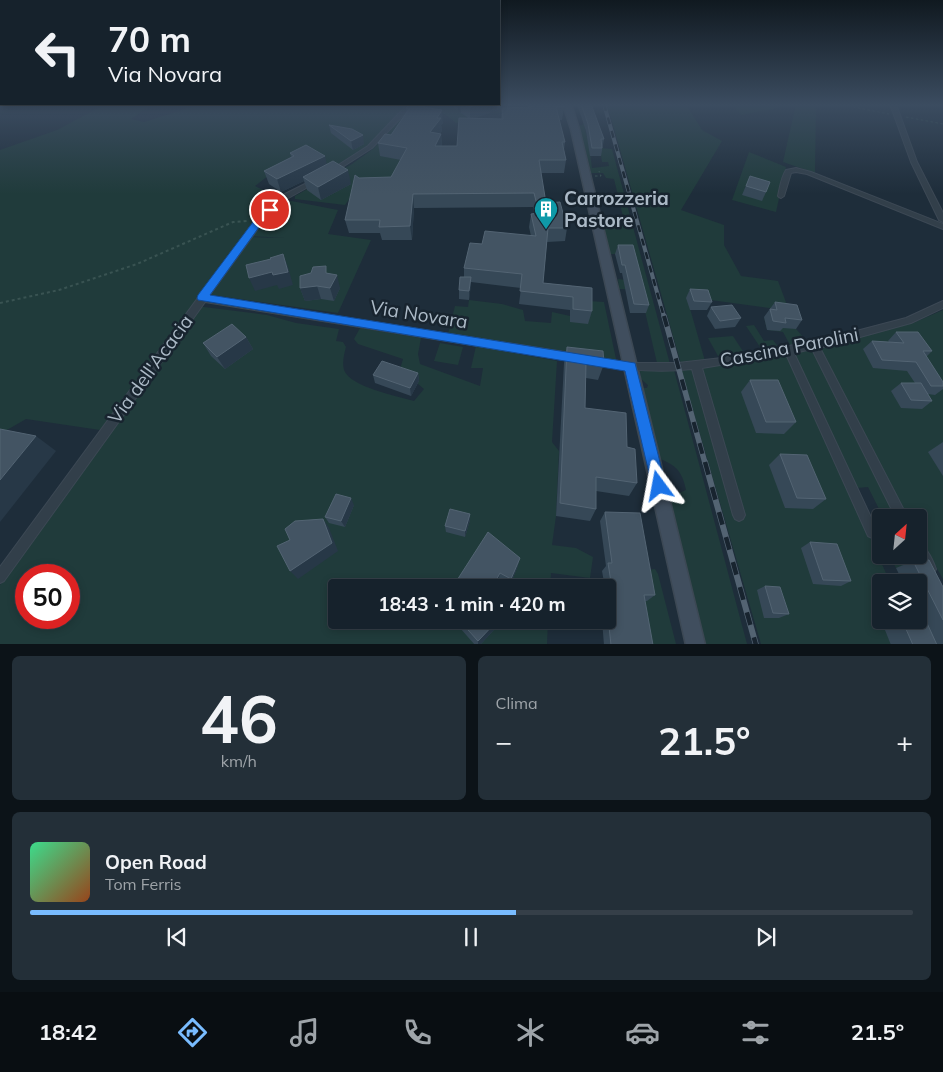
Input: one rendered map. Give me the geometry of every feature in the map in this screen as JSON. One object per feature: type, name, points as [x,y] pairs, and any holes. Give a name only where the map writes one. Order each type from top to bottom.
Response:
[{"type":"main road","points":[[576,134],[696,644]]},
{"type":"street","name":"Via dell'Acacia","points":[[0,577],[259,221],[281,199],[343,166],[370,147],[382,134]]},
{"type":"street","points":[[904,134],[914,162],[943,220]]},
{"type":"street","points":[[781,196],[784,178],[788,171],[796,170],[810,173],[943,227]]},
{"type":"street","name":"Via Novara","points":[[202,298],[631,367]]},
{"type":"street","name":"Cascina Parolini","points":[[631,367],[696,365],[814,345],[908,321],[943,304]]},
{"type":"street","points":[[814,345],[897,509]]},
{"type":"street","points":[[788,349],[872,532]]},
{"type":"street","points":[[696,365],[740,515]]},
{"type":"street","points":[[928,564],[936,578]]},
{"type":"path","points":[[0,303],[59,290],[137,264],[233,222],[259,221]]},
{"type":"green space","points":[[45,134],[379,134],[368,146],[332,170],[303,149],[255,186],[281,199],[338,210],[328,234],[371,240],[338,313],[205,294],[247,237],[285,238],[248,236],[256,220],[100,430],[26,419],[0,434],[0,150]]},
{"type":"green space","points":[[386,134],[405,134],[400,177],[362,181],[345,205],[295,199],[295,196],[352,164],[373,149]]},
{"type":"green space","points":[[577,134],[586,134],[587,137],[599,137],[589,145],[592,168],[609,166],[608,162],[602,162],[600,148],[612,149],[670,364],[657,363],[640,290],[619,289],[618,279],[626,280],[630,254],[607,254],[600,222],[624,221],[614,179],[606,178],[603,173],[591,173],[585,148],[581,148]]},
{"type":"green space","points":[[616,134],[709,134],[722,141],[681,210],[724,225],[724,245],[741,276],[778,281],[796,329],[808,342],[790,345],[783,332],[767,330],[764,317],[771,318],[777,309],[687,298],[705,361],[681,364]]},
{"type":"green space","points":[[789,134],[816,134],[815,173],[783,162]]},
{"type":"green space","points":[[749,152],[786,167],[776,212],[732,200]]},
{"type":"green space","points":[[469,300],[502,304],[523,310],[525,321],[551,323],[552,312],[570,316],[570,322],[588,301],[604,302],[616,359],[615,361],[448,334],[455,306],[468,307]]},
{"type":"green space","points":[[196,306],[267,315],[296,323],[339,329],[336,341],[343,342],[346,347],[343,364],[348,376],[364,386],[414,401],[424,389],[400,369],[403,359],[358,344],[354,339],[360,328],[421,338],[418,354],[420,364],[480,386],[483,368],[471,368],[476,346],[557,361],[552,442],[559,451],[556,516],[552,545],[576,548],[593,557],[590,578],[551,573],[551,579],[328,579],[328,629],[548,629],[547,644],[0,644],[0,585],[15,564],[15,629],[80,629],[80,564],[15,564],[193,319]]},
{"type":"green space","points":[[943,310],[943,579],[928,553],[928,509],[904,509],[819,348],[913,323]]},
{"type":"green space","points":[[754,325],[764,341],[773,340],[779,348],[762,350],[746,326]]},
{"type":"green space","points":[[733,336],[744,353],[718,356],[708,338]]},
{"type":"green space","points":[[440,343],[463,347],[458,365],[434,361]]},
{"type":"green space","points":[[813,350],[892,509],[879,509],[868,487],[857,488],[794,353]]},
{"type":"green space","points":[[787,354],[872,542],[872,564],[882,564],[886,574],[872,574],[872,629],[927,629],[927,575],[932,585],[943,587],[943,644],[761,644],[681,369],[705,368]]},
{"type":"green space","points":[[674,370],[747,644],[699,644],[669,504],[677,494],[686,490],[682,477],[676,468],[655,457],[639,388],[647,388],[648,385],[641,379],[640,371]]},
{"type":"green space","points":[[894,564],[922,564],[926,574],[914,574],[911,568],[896,568]]},
{"type":"green space","points":[[655,569],[658,574],[676,644],[644,644],[640,612],[616,610],[616,601],[647,601],[641,571]]},
{"type":"building","points":[[341,134],[363,135],[351,141]]},
{"type":"building","points":[[385,134],[441,134],[435,146],[457,146],[458,134],[563,134],[565,142],[562,142],[566,160],[539,160],[546,203],[560,202],[567,228],[548,228],[543,283],[592,288],[592,311],[573,309],[573,297],[520,291],[522,274],[464,268],[470,243],[482,244],[485,231],[536,236],[531,214],[539,213],[534,193],[413,194],[410,226],[379,227],[380,220],[345,220],[355,175],[359,178],[391,177],[407,148],[378,143]]},
{"type":"building","points":[[590,134],[602,134],[604,139],[601,139],[602,148],[592,148]]},
{"type":"building","points":[[306,145],[325,156],[277,179],[264,171],[294,156],[290,153]]},
{"type":"building","points":[[333,161],[348,170],[318,187],[303,177]]},
{"type":"building","points":[[750,176],[770,182],[766,192],[746,186]]},
{"type":"building","points":[[618,245],[633,245],[649,305],[634,304],[625,265],[622,265]]},
{"type":"building","points":[[283,254],[288,272],[273,275],[272,272],[249,278],[246,265]]},
{"type":"building","points":[[326,266],[326,273],[337,275],[330,288],[317,286],[300,288],[300,276],[311,273],[313,267]]},
{"type":"building","points":[[460,277],[471,277],[469,291],[459,290]]},
{"type":"building","points":[[690,289],[708,290],[712,302],[694,301]]},
{"type":"building","points":[[775,302],[797,305],[802,320],[785,318],[786,323],[773,321],[770,309],[777,310]]},
{"type":"building","points":[[732,305],[741,318],[720,321],[711,307]]},
{"type":"building","points":[[232,324],[246,337],[217,357],[203,343]]},
{"type":"building","points":[[896,332],[918,332],[932,351],[923,351],[943,382],[943,386],[931,386],[916,362],[882,360],[872,341],[904,343]]},
{"type":"building","points":[[567,347],[603,351],[604,364],[586,362],[585,408],[626,413],[627,447],[635,449],[637,483],[596,477],[596,509],[560,503]]},
{"type":"building","points":[[382,361],[418,373],[410,388],[373,375]]},
{"type":"building","points":[[750,380],[778,380],[796,422],[766,422]]},
{"type":"building","points":[[901,383],[921,383],[932,401],[911,400]]},
{"type":"building","points":[[0,429],[36,436],[0,480]]},
{"type":"building","points":[[780,454],[807,455],[826,499],[797,498]]},
{"type":"building","points":[[336,494],[351,498],[341,521],[325,517]]},
{"type":"building","points":[[450,509],[470,514],[465,531],[445,526]]},
{"type":"building","points":[[605,512],[640,513],[655,595],[644,595],[653,644],[611,644],[609,629],[616,629],[616,579],[610,579],[608,563],[612,563]]},
{"type":"building","points":[[323,519],[332,543],[290,571],[277,546],[290,540],[285,529],[295,521]]},
{"type":"building","points":[[488,532],[520,558],[511,579],[500,573],[497,579],[458,579]]},
{"type":"building","points":[[810,542],[837,544],[851,581],[823,580]]},
{"type":"building","points":[[928,560],[943,587],[943,620],[927,589],[927,574],[920,574],[915,564],[928,564]]},
{"type":"building","points":[[765,586],[780,587],[789,614],[773,613]]},
{"type":"building","points":[[927,623],[937,644],[913,644],[906,629],[927,629]]},
{"type":"building","points":[[467,629],[489,629],[478,641]]},
{"type":"railway","points":[[612,134],[664,317]]},
{"type":"railway","points":[[664,316],[705,463]]},
{"type":"railway","points":[[705,462],[756,644]]},
{"type":"place","name":"Carrozzeria Pastore","points":[[546,230]]},
{"type":"route","points":[[270,210],[259,221],[202,298],[631,367],[659,486]]}]
